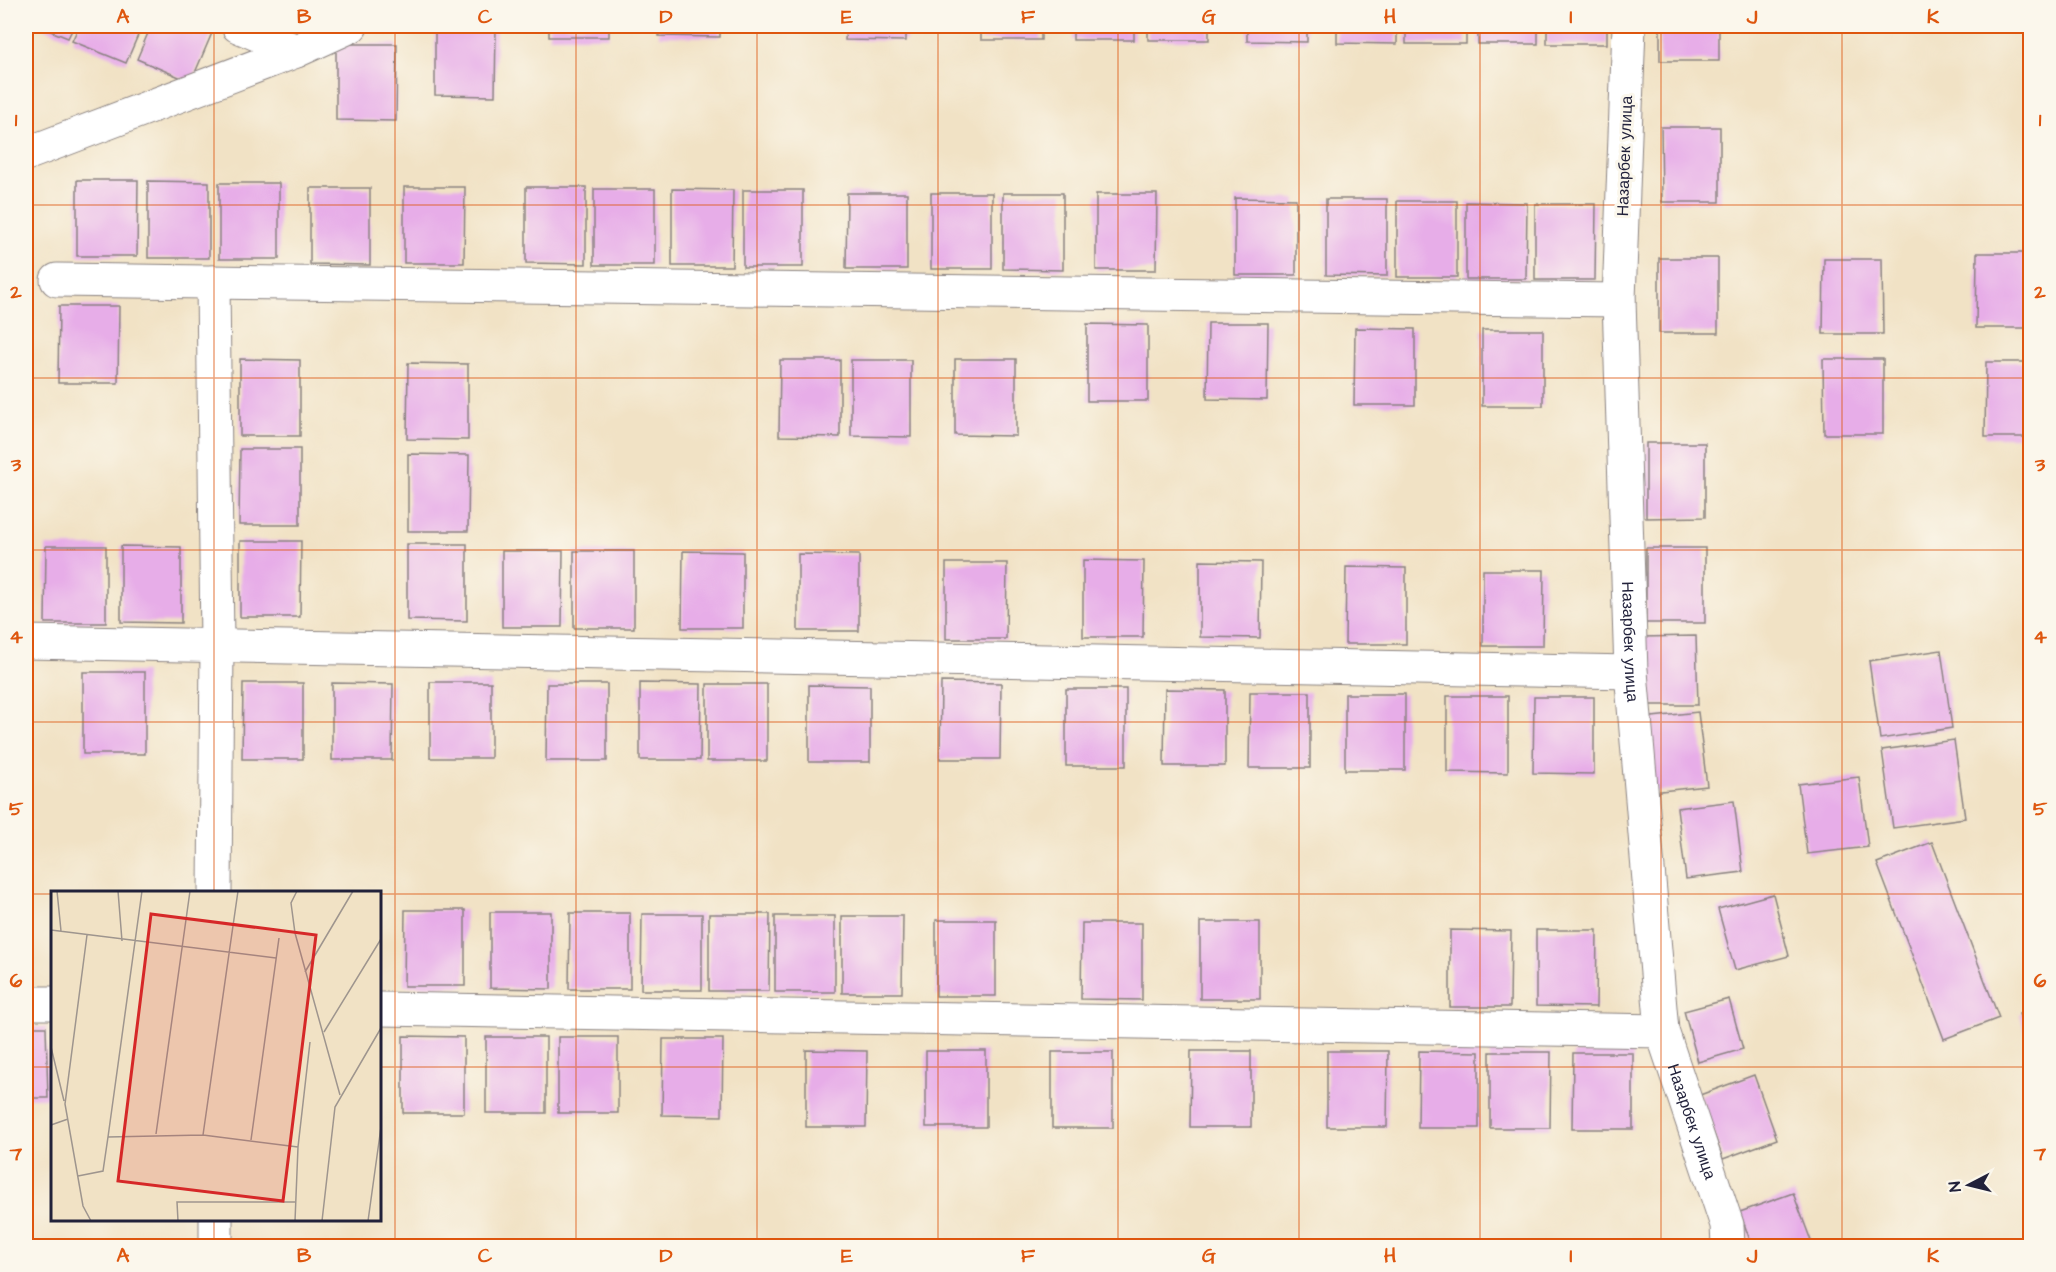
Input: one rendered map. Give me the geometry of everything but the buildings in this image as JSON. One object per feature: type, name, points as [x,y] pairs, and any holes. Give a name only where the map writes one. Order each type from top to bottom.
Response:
[{"type":"street","points":[[238,26],[296,51]]},
{"type":"street","points":[[26,154],[296,51],[351,26]]},
{"type":"street","name":"Назарбек улица","points":[[1629,26],[1619,300],[1631,672],[1662,1031],[1727,1225],[1728,1246]]},
{"type":"street","points":[[57,279],[1619,300]]},
{"type":"street","points":[[213,282],[217,645],[215,891]]},
{"type":"street","points":[[26,642],[1631,672]]},
{"type":"street","points":[[26,1003],[51,1003]]},
{"type":"street","points":[[381,1009],[1662,1031]]},
{"type":"street","points":[[216,1221],[216,1246]]}]
